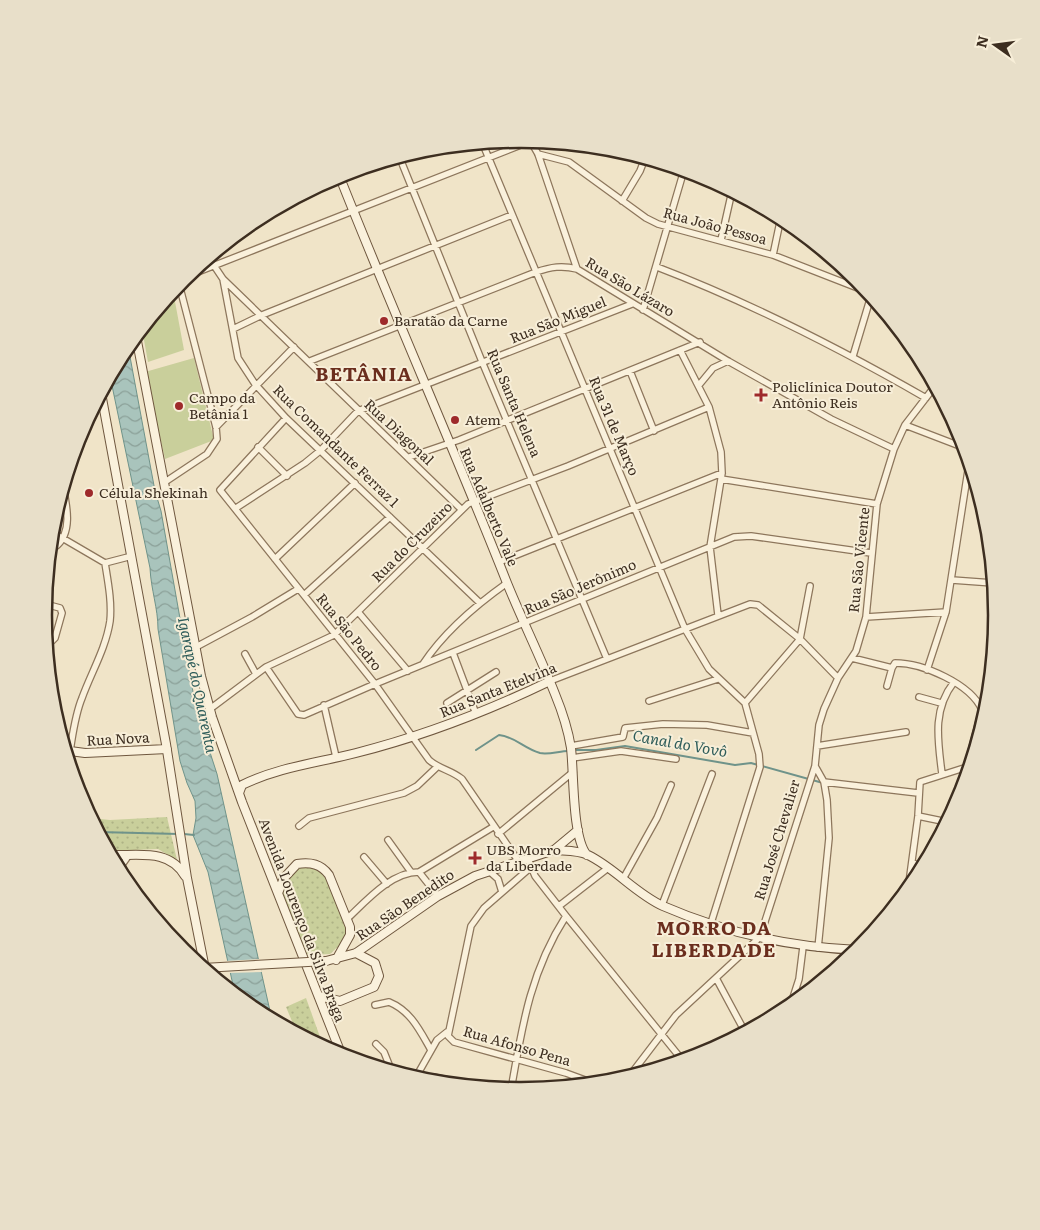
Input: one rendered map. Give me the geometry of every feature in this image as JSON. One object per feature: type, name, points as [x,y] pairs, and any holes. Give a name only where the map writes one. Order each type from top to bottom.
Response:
[{"type":"street","points":[[206,269],[514,148]]},
{"type":"street","points":[[535,148],[577,269]]},
{"type":"street","name":"Rua 31 de Março","points":[[485,149],[685,629],[702,659],[718,679],[746,703]]},
{"type":"street","name":"Rua João Pessoa","points":[[538,154],[568,162],[646,218],[669,228],[773,255],[853,286]]},
{"type":"street","name":"Rua Santa Helena","points":[[401,162],[483,364],[608,659]]},
{"type":"street","points":[[622,201],[636,179],[643,164]]},
{"type":"street","points":[[643,310],[669,228],[682,177]]},
{"type":"street","name":"Rua Adalberto Vale","points":[[341,183],[376,271],[440,418],[448,444],[475,500],[507,583],[561,710],[574,772],[580,845],[587,855]]},
{"type":"street","points":[[721,240],[730,198]]},
{"type":"street","points":[[232,330],[262,315],[436,248],[512,215]]},
{"type":"street","points":[[773,255],[779,226]]},
{"type":"street","name":"Rua Diagonal","points":[[215,266],[223,279],[310,361],[358,411],[462,509]]},
{"type":"street","name":"Rua São Lázaro","points":[[310,361],[536,272],[558,266],[577,269],[632,304],[700,342],[728,361],[830,419],[894,449]]},
{"type":"street","points":[[657,266],[717,290],[853,356],[926,398]]},
{"type":"street","name":"Rua Comandante Ferraz 1","points":[[223,279],[238,358],[255,384],[286,418],[480,603]]},
{"type":"street","points":[[165,482],[207,454],[216,439],[216,427],[181,293]]},
{"type":"street","name":"Rua São Miguel","points":[[236,508],[288,476],[321,450],[358,411],[483,364],[632,304]]},
{"type":"street","points":[[853,356],[869,304]]},
{"type":"street","points":[[409,458],[700,342]]},
{"type":"street","name":"Avenida Lourenço da Silva Braga","points":[[138,345],[196,647],[210,709],[239,793],[338,1046]]},
{"type":"street","points":[[216,427],[255,384],[294,347]]},
{"type":"street","points":[[680,350],[709,407],[721,452],[721,476],[710,547],[718,615]]},
{"type":"street","points":[[699,385],[713,368],[728,361]]},
{"type":"street","points":[[630,371],[654,431]]},
{"type":"street","name":"Rua São Vicente","points":[[815,766],[824,708],[838,678],[852,658],[866,617],[877,504],[894,449],[905,425],[931,392]]},
{"type":"street","points":[[103,404],[167,749],[187,878],[202,957]]},
{"type":"street","name":"Rua do Cruzeiro","points":[[210,709],[266,667],[334,635],[421,548],[462,509],[475,500],[533,480],[709,407]]},
{"type":"street","name":"Rua São Pedro","points":[[286,418],[220,490],[375,684],[412,737],[437,767],[454,772],[462,779],[493,827],[519,862]]},
{"type":"street","points":[[905,425],[955,444]]},
{"type":"street","points":[[258,447],[288,476]]},
{"type":"street","points":[[499,562],[634,506],[721,476],[877,504]]},
{"type":"street","points":[[927,670],[946,612],[967,478]]},
{"type":"street","points":[[275,559],[355,483]]},
{"type":"street","points":[[57,546],[62,540],[68,515],[66,502]]},
{"type":"street","points":[[304,595],[390,517]]},
{"type":"street","name":"Rua São Jerônimo","points":[[266,667],[298,714],[308,714],[324,705],[408,670],[734,537],[751,536],[871,553]]},
{"type":"street","points":[[59,537],[105,563],[132,556]]},
{"type":"street","name":"Rua Nova","points":[[70,743],[81,699],[106,637],[110,621],[109,588],[105,563]]},
{"type":"street","points":[[952,580],[986,582]]},
{"type":"street","points":[[423,664],[432,650],[480,603],[507,583]]},
{"type":"street","points":[[711,923],[760,765],[746,703],[800,639],[810,586]]},
{"type":"street","points":[[196,647],[252,617],[298,589]]},
{"type":"street","name":"Rua Santa Etelvina","points":[[239,793],[242,785],[250,781],[294,766],[412,737],[476,714],[550,681],[750,604],[758,605],[800,639]]},
{"type":"street","points":[[53,606],[60,608],[62,613],[54,639]]},
{"type":"street","points":[[866,617],[946,612]]},
{"type":"street","points":[[358,613],[408,670]]},
{"type":"street","points":[[800,639],[838,678]]},
{"type":"street","points":[[453,653],[476,714]]},
{"type":"street","points":[[245,654],[256,674]]},
{"type":"street","points":[[852,658],[892,668]]},
{"type":"street","points":[[887,686],[892,668],[898,663],[927,670],[954,682],[980,703]]},
{"type":"street","points":[[447,703],[496,672]]},
{"type":"street","points":[[649,701],[718,679]]},
{"type":"street","points":[[942,774],[938,738],[941,703],[954,682]]},
{"type":"street","points":[[919,697],[941,703]]},
{"type":"street","points":[[324,705],[336,757]]},
{"type":"street","points":[[571,751],[623,737],[625,728],[663,724],[707,725],[753,733]]},
{"type":"street","points":[[817,746],[906,732]]},
{"type":"street","name":"Rua Nova","points":[[73,752],[167,749]]},
{"type":"street","points":[[571,751],[626,752],[676,759]]},
{"type":"street","points":[[815,766],[824,784],[829,838],[818,948]]},
{"type":"street","name":"Rua José Chevalier","points":[[635,1068],[660,1034],[697,993],[760,937],[809,779],[815,766]]},
{"type":"street","points":[[299,826],[309,818],[404,793],[418,786],[437,767]]},
{"type":"street","points":[[910,873],[918,816],[918,793],[922,780],[961,770]]},
{"type":"street","points":[[498,834],[574,772]]},
{"type":"street","points":[[662,905],[712,774]]},
{"type":"street","points":[[824,784],[918,793]]},
{"type":"street","points":[[623,879],[657,818],[671,785]]},
{"type":"street","points":[[918,816],[940,820]]},
{"type":"street","points":[[347,919],[387,884],[412,872],[419,872],[493,827]]},
{"type":"street","name":"Rua São Benedito","points":[[215,968],[336,960],[356,953],[460,883],[489,870],[528,860],[554,850],[578,830]]},
{"type":"street","points":[[388,840],[412,872]]},
{"type":"street","name":"Rua São Benedito","points":[[554,850],[587,855],[662,905],[711,923],[760,937],[803,946],[847,949]]},
{"type":"street","points":[[123,863],[129,855]]},
{"type":"street","points":[[119,856],[163,856],[176,864],[187,878]]},
{"type":"street","points":[[364,857],[387,884]]},
{"type":"street","points":[[528,860],[530,868],[566,916],[678,1055]]},
{"type":"street","points":[[912,862],[916,863]]},
{"type":"street","points":[[278,893],[287,874],[297,864],[317,864],[324,868],[329,875],[347,919],[350,934],[336,960]]},
{"type":"street","name":"Rua Afonso Pena","points":[[530,868],[476,916],[471,926],[447,1032],[449,1038],[454,1042],[580,1079]]},
{"type":"street","points":[[559,906],[608,868]]},
{"type":"street","points":[[489,870],[498,879],[502,892]]},
{"type":"street","points":[[419,872],[438,896]]},
{"type":"street","points":[[512,1082],[532,986],[549,944],[566,916]]},
{"type":"street","points":[[794,994],[799,979],[803,946]]},
{"type":"street","points":[[319,996],[340,1001],[374,987],[379,976],[375,963],[356,953]]},
{"type":"street","points":[[716,978],[742,1026]]},
{"type":"street","points":[[375,1005],[389,1002],[406,1012],[416,1024],[431,1050]]},
{"type":"street","points":[[418,1071],[437,1040],[447,1032]]},
{"type":"street","points":[[376,1044],[384,1052],[389,1064]]},
{"type":"green space","points":[[175,300],[184,350],[148,362],[144,338]]},
{"type":"green space","name":"Campo da Betânia 1","points":[[194,358],[214,440],[165,459],[145,372]]},
{"type":"green space","points":[[167,817],[177,860],[158,849],[116,851],[100,819]]},
{"type":"green space","points":[[301,865],[312,865],[325,872],[349,930],[345,940],[330,954],[308,955],[280,898],[289,875]]},
{"type":"green space","points":[[306,998],[320,1037],[293,1024],[286,1007]]},
{"type":"water","points":[[130,357],[155,491],[161,511],[196,709],[217,774],[270,1010],[233,984],[208,872],[193,835],[196,818],[195,801],[180,761],[150,568],[112,386]]},
{"type":"pier","points":[[259,959],[262,972],[228,973],[225,961]]},
{"type":"waterway","name":"Canal do Vovô","points":[[476,750],[499,735],[510,738],[540,753],[568,751]]},
{"type":"waterway","name":"Canal do Vovô","points":[[573,750],[596,750],[625,746],[735,765],[751,763],[823,783]]},
{"type":"waterway","points":[[106,832],[179,834]]},
{"type":"waterway","points":[[184,834],[194,835]]},
{"type":"place","name":"Baratão da Carne","points":[[384,321]]},
{"type":"place","name":"Policlínica Doutor Antônio Reis","points":[[761,395]]},
{"type":"place","name":"Campo da Betânia 1","points":[[179,406]]},
{"type":"place","name":"Atem","points":[[455,420]]},
{"type":"place","name":"Célula Shekinah","points":[[89,493]]},
{"type":"place","name":"UBS Morro da Liberdade","points":[[475,858]]},
{"type":"district","name":"BETÂNIA","points":[[364,374]]},
{"type":"district","name":"MORRO DA LIBERDADE","points":[[714,939]]},
{"type":"water label","name":"Igarapé do Quarenta","points":[[197,685]]}]
